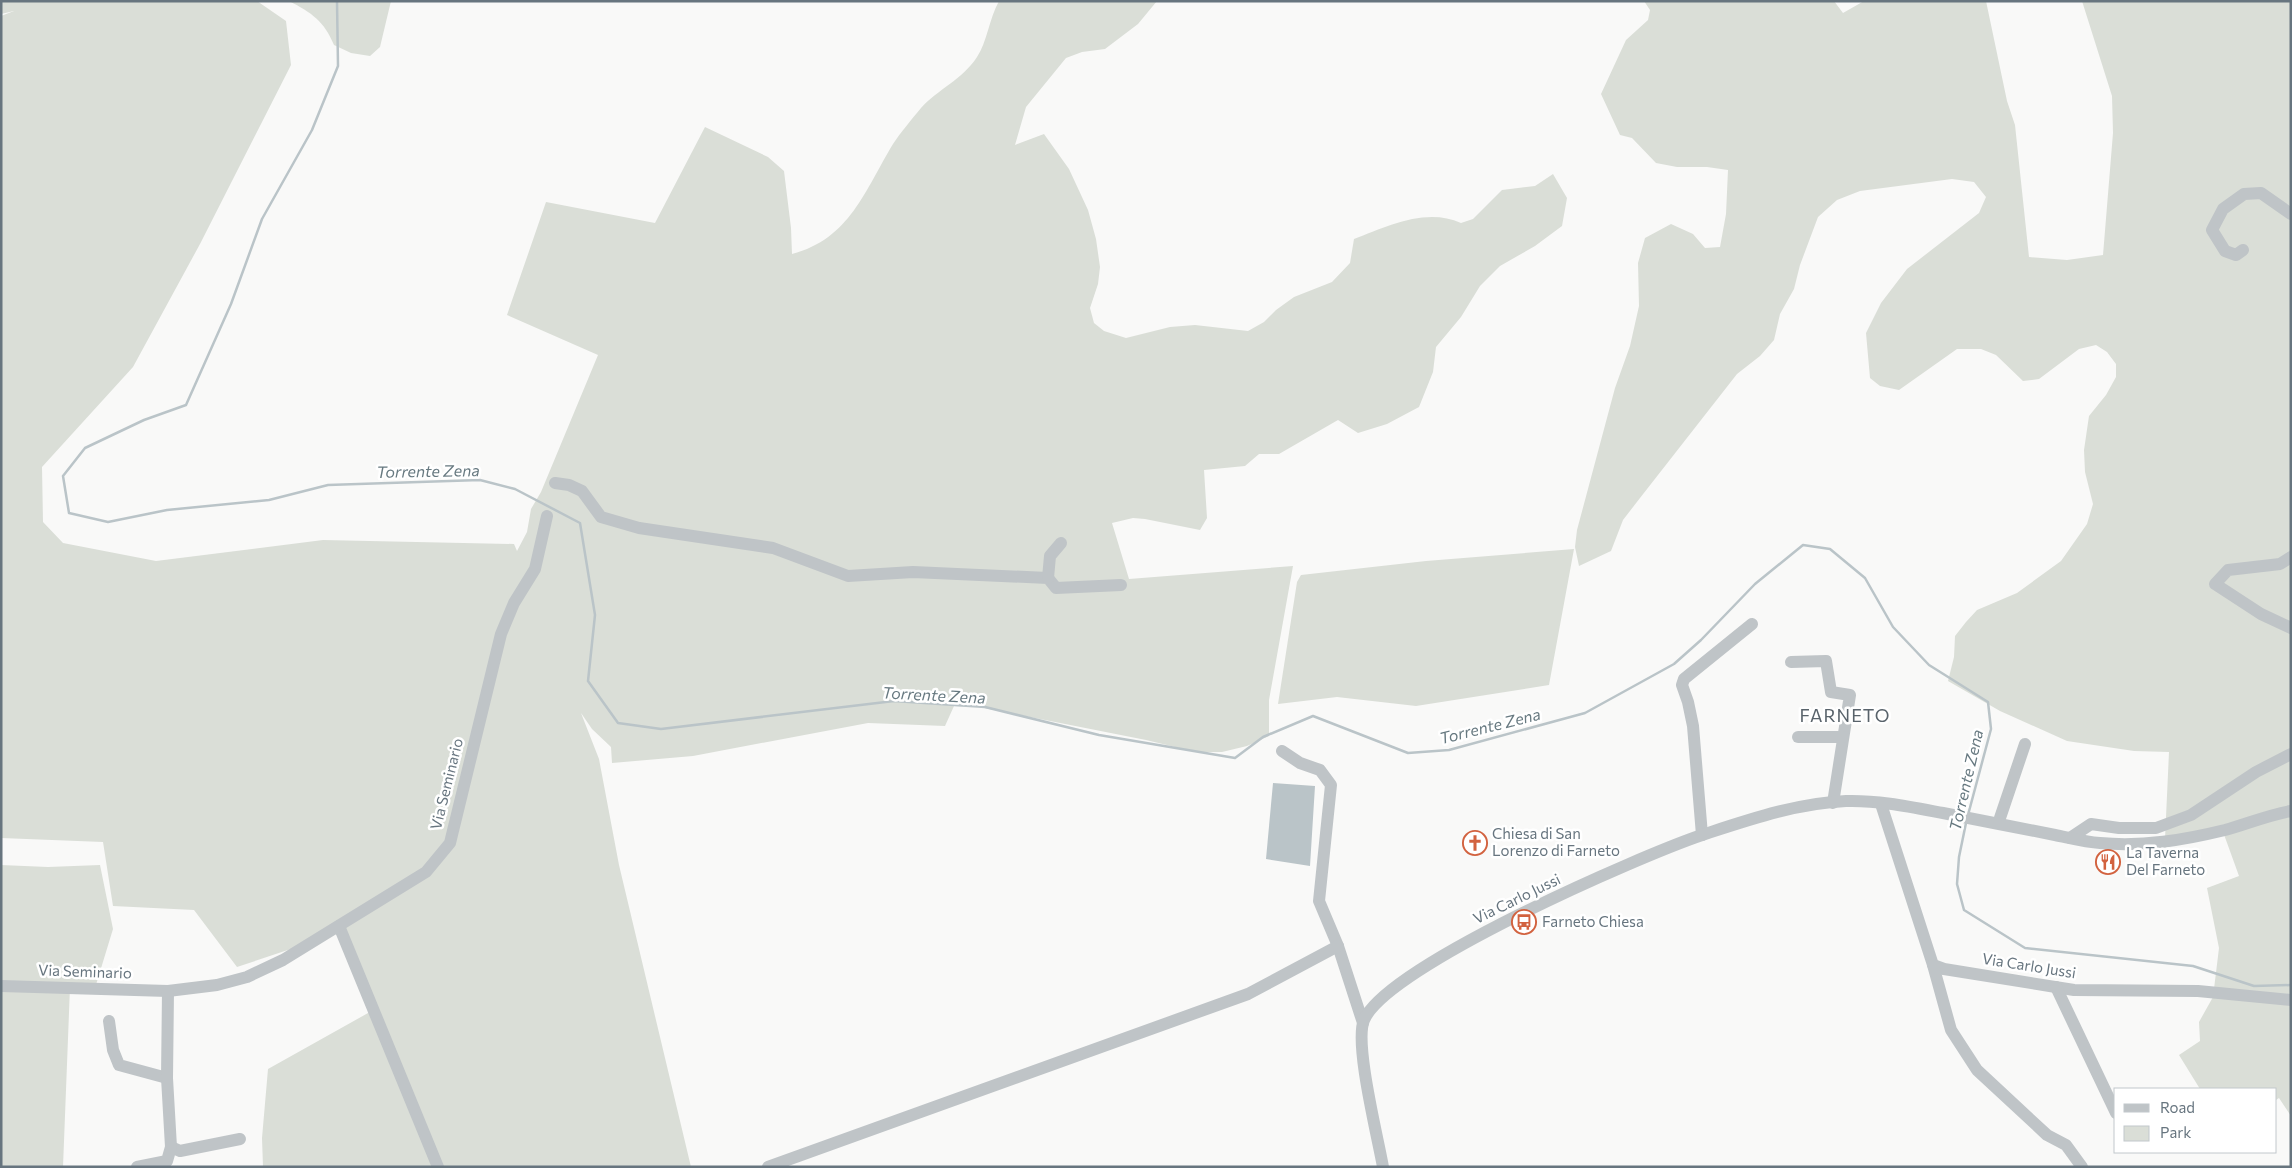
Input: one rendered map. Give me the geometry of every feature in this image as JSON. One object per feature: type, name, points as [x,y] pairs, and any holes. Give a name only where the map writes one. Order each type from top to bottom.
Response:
[{"type":"street","points":[[2243,250],[2236,255],[2225,251],[2212,230],[2223,209],[2244,194],[2261,193],[2291,214]]},
{"type":"street","points":[[555,483],[569,484],[582,491],[601,517],[639,528],[773,548],[848,576],[913,572],[1048,578]]},
{"type":"street","name":"Via Seminario","points":[[1,986],[168,991],[217,985],[247,977],[283,960],[426,872],[450,843],[501,634],[514,604],[535,569],[547,516]]},
{"type":"street","points":[[1061,543],[1050,556],[1048,578],[1056,588],[1121,586]]},
{"type":"street","points":[[2291,557],[2280,564],[2228,570],[2215,584],[2261,614],[2291,628]]},
{"type":"street","points":[[1702,835],[1693,726],[1682,685],[1684,679],[1752,624]]},
{"type":"street","points":[[1791,662],[1826,662],[1831,692],[1850,696],[1833,803]]},
{"type":"street","points":[[1798,737],[1843,737]]},
{"type":"street","points":[[2000,818],[2025,744]]},
{"type":"street","points":[[1282,751],[1300,762],[1320,770],[1331,785],[1319,901],[1338,946],[1363,1023],[1361,1033],[1366,1077],[1383,1167]]},
{"type":"street","points":[[2070,838],[2091,824],[2119,828],[2156,828],[2191,815],[2256,772],[2291,754]]},
{"type":"street","name":"Via Carlo Jussi","points":[[1363,1023],[1370,1008],[1387,992],[1435,960],[1550,901],[1634,861],[1702,835],[1761,816],[1848,801],[1902,805],[2098,843],[2139,845],[2184,839],[2227,829],[2269,815],[2291,811]]},
{"type":"street","points":[[1881,804],[1933,965],[1951,1030],[1977,1070],[2047,1135],[2066,1145],[2082,1167]]},
{"type":"street","points":[[339,926],[438,1167]]},
{"type":"street","points":[[768,1167],[1248,994],[1338,946]]},
{"type":"street","name":"Via Carlo Jussi","points":[[1933,965],[1944,969],[2074,990],[2198,991],[2291,1000]]},
{"type":"street","points":[[2056,987],[2114,1110]]},
{"type":"street","points":[[137,1167],[167,1161],[170,1147],[167,1078],[168,991]]},
{"type":"street","points":[[109,1021],[113,1050],[119,1065],[167,1078]]},
{"type":"street","points":[[170,1147],[180,1152],[240,1139]]},
{"type":"green space","points":[[1,1],[257,1],[286,21],[291,65],[200,244],[133,367],[42,467],[43,522],[63,543],[156,561],[323,540],[514,544],[517,551],[527,532],[531,509],[541,492],[598,355],[507,315],[546,202],[655,223],[705,127],[768,157],[784,171],[792,254],[812,247],[842,225],[854,211],[893,144],[921,108],[971,65],[980,51],[999,1],[1157,1],[1138,24],[1105,49],[1082,52],[1066,58],[1026,107],[1015,145],[1044,134],[1069,169],[1088,210],[1096,239],[1100,267],[1098,284],[1090,308],[1094,323],[1104,331],[1126,338],[1170,327],[1195,325],[1248,331],[1264,322],[1276,310],[1294,297],[1332,282],[1350,263],[1354,239],[1407,220],[1435,217],[1461,223],[1473,219],[1502,190],[1535,186],[1553,174],[1567,198],[1562,226],[1535,246],[1500,266],[1480,286],[1461,317],[1436,347],[1433,372],[1419,407],[1387,424],[1358,433],[1338,420],[1279,454],[1259,454],[1245,466],[1204,470],[1207,518],[1200,530],[1133,518],[1112,523],[1129,579],[1293,566],[1269,700],[1269,736],[1247,746],[1222,752],[1196,752],[1146,740],[979,707],[954,706],[945,726],[868,723],[693,756],[612,763],[611,747],[592,729],[581,713],[599,759],[619,865],[691,1167],[263,1167],[262,1138],[268,1069],[377,1008],[345,931],[237,967],[194,910],[113,906],[103,842],[1,838],[1,16],[14,11],[1,14]]},
{"type":"green space","points":[[289,1],[391,1],[380,47],[370,56],[351,53],[334,45],[326,30],[316,18]]},
{"type":"green space","points":[[1644,1],[1834,1],[1843,13],[1864,1],[1986,1],[2007,101],[2015,125],[2029,257],[2067,260],[2103,255],[2113,133],[2112,96],[2082,1],[2291,1],[2291,1116],[2279,1098],[2277,1099],[2277,1088],[2199,1088],[2179,1055],[2200,1041],[2199,1022],[2213,997],[2219,948],[2207,888],[2239,876],[2222,829],[2165,839],[2169,752],[2134,751],[2067,741],[2000,711],[1948,681],[1954,657],[1955,636],[1966,622],[1977,610],[2017,593],[2061,561],[2087,524],[2093,504],[2085,472],[2084,450],[2089,416],[2106,395],[2116,377],[2116,364],[2107,352],[2096,345],[2079,349],[2039,379],[2023,381],[1996,355],[1981,349],[1957,349],[1899,390],[1880,386],[1870,378],[1866,333],[1881,303],[1907,269],[1979,213],[1986,197],[1974,182],[1952,179],[1860,191],[1837,200],[1818,217],[1800,265],[1794,289],[1780,314],[1774,340],[1760,356],[1737,374],[1623,520],[1611,551],[1579,566],[1575,547],[1577,530],[1615,388],[1630,346],[1639,306],[1638,263],[1645,238],[1671,224],[1693,234],[1705,248],[1720,247],[1726,214],[1728,170],[1707,167],[1677,167],[1656,163],[1632,138],[1620,135],[1601,94],[1626,40],[1648,20],[1650,10]]},
{"type":"green space","points":[[1574,549],[1549,685],[1416,706],[1337,697],[1278,704],[1297,582],[1301,575],[1426,561]]},
{"type":"green space","points":[[1,865],[48,867],[100,865],[113,929],[95,988],[70,987],[63,1167],[1,1167]]},
{"type":"shaded area","points":[[1273,783],[1315,786],[1310,866],[1266,859]]},
{"type":"waterway","name":"Torrente Zena","points":[[337,1],[338,66],[312,130],[262,219],[231,304],[186,405],[144,420],[85,448],[63,476],[69,513],[108,522],[167,510],[269,500],[328,485],[480,480],[515,489],[580,523],[595,615],[588,681],[618,723],[661,729],[894,701],[985,707],[1099,735],[1235,758],[1263,737],[1313,716],[1408,753],[1449,750],[1585,713],[1674,664],[1701,640],[1755,584],[1803,545],[1830,549],[1865,578],[1893,627],[1929,665],[1988,702],[1991,729],[1968,815]]},
{"type":"waterway","name":"Torrente Zena","points":[[1966,823],[1959,857],[1957,884],[1964,910],[2025,948],[2193,966],[2254,986],[2291,985]]},
{"type":"place","name":"Chiesa di San Lorenzo di Farneto","points":[[1475,843]]},
{"type":"place","name":"La Taverna Del Farneto","points":[[2108,862]]},
{"type":"place","name":"Farneto Chiesa","points":[[1524,922]]},
{"type":"district","name":"FARNETO","points":[[1845,716]]}]
